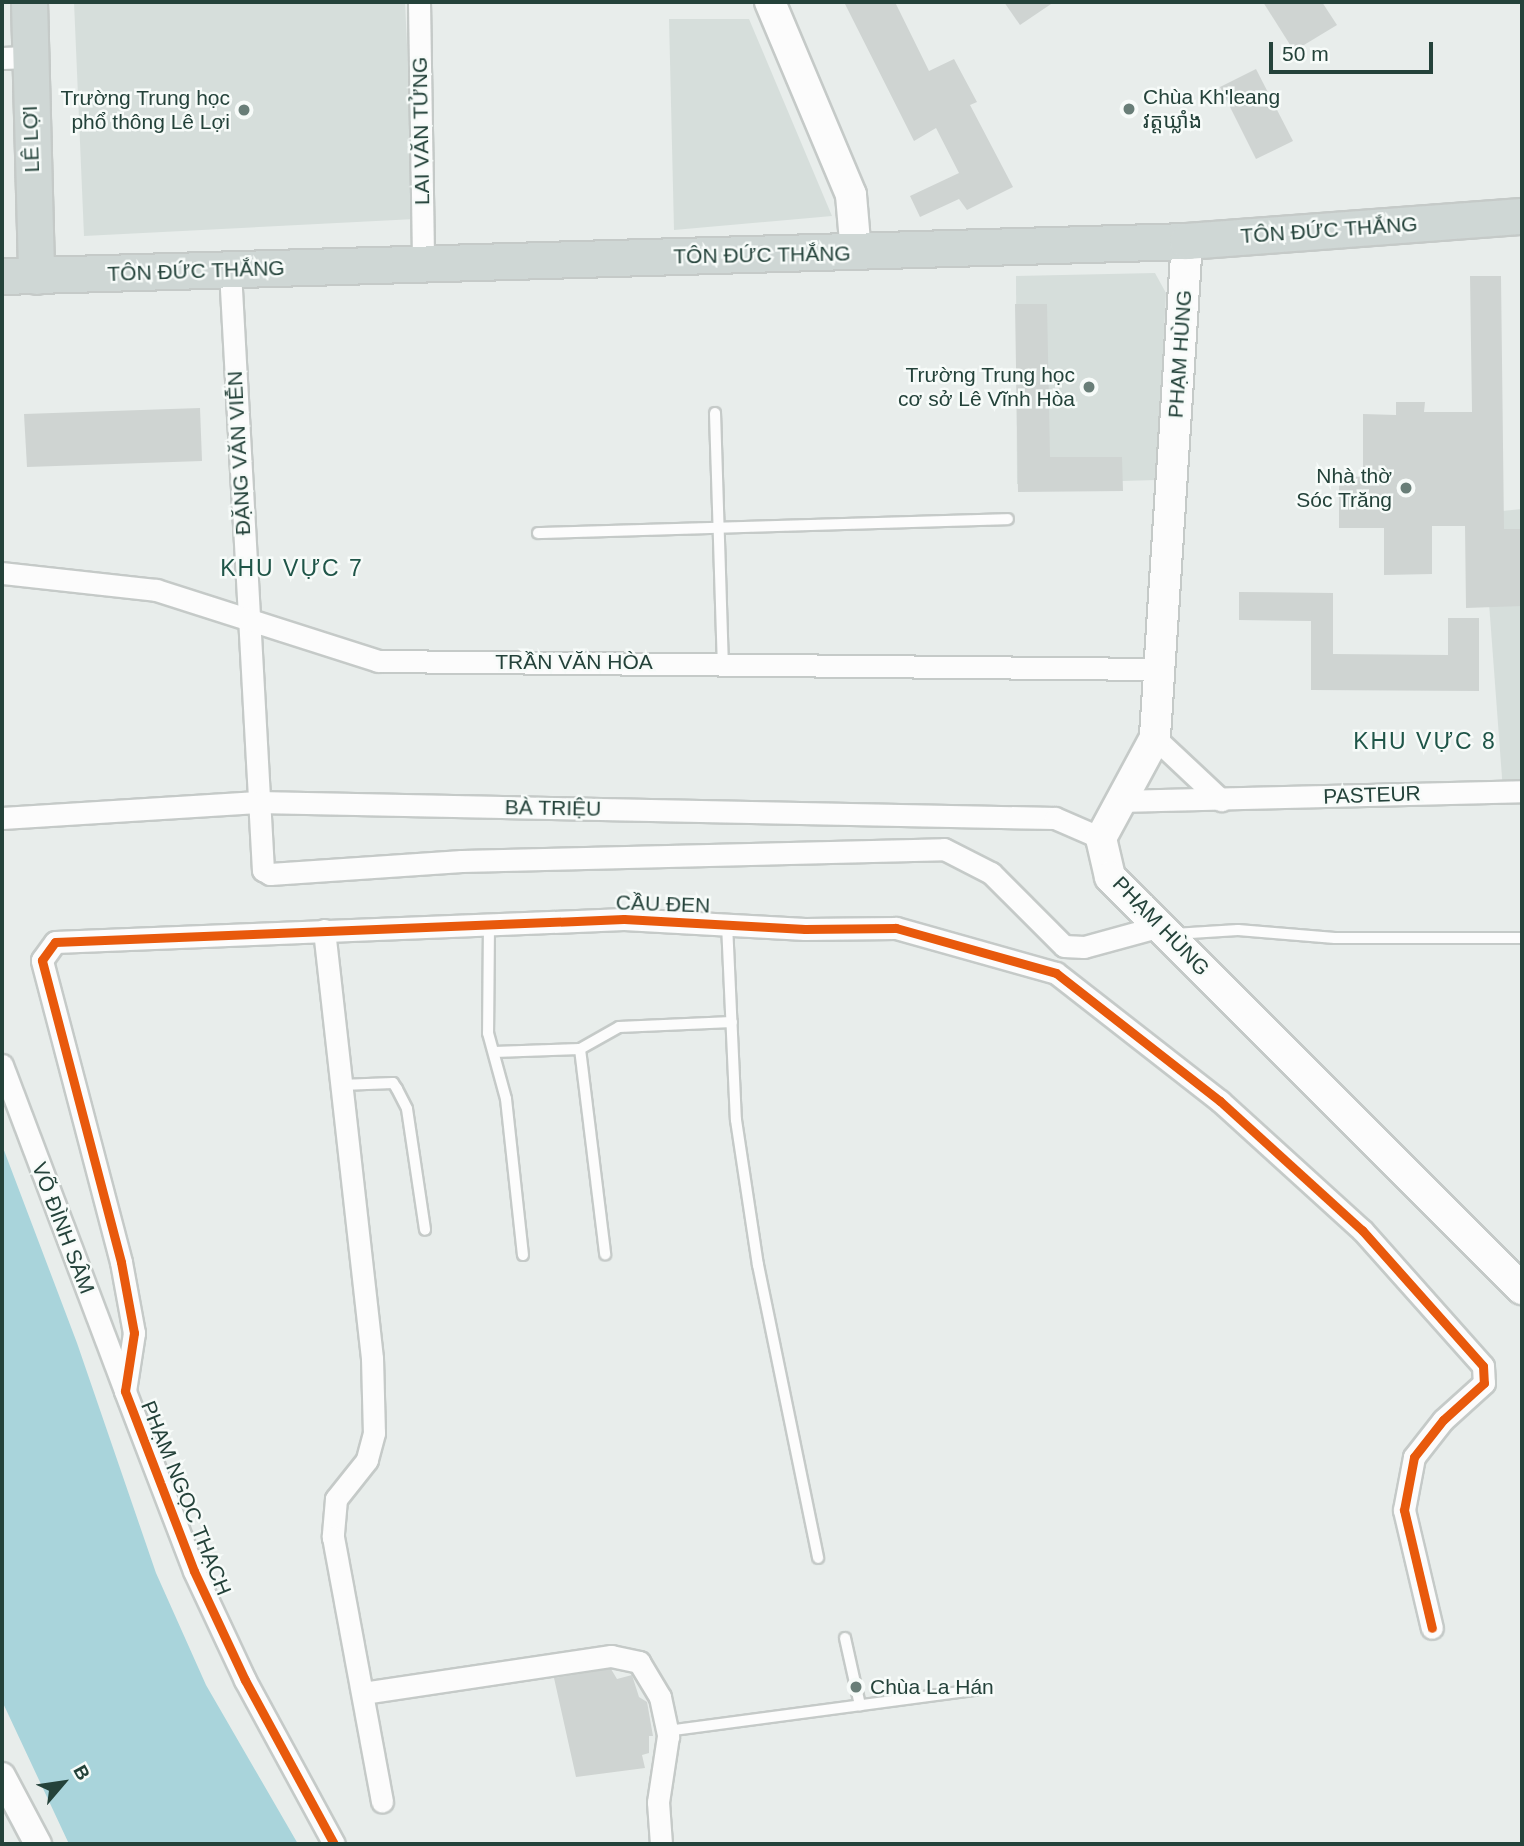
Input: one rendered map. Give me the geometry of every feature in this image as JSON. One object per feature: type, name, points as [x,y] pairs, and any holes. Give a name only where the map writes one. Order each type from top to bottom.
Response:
[{"type":"main road","name":"LÊ LỢI","points":[[29,2],[15,58],[36,276]]},
{"type":"main road","points":[[770,2],[851,195],[856,253]]},
{"type":"main road","name":"TÔN ĐỨC THẮNG","points":[[2,276],[230,271],[423,261],[856,253],[1187,241],[1522,216]]},
{"type":"main road","name":"PHẠM HÙNG","points":[[1187,241],[1154,738],[1101,838],[1110,877],[1522,1289]]},
{"type":"street","name":"LAI VĂN TỬNG","points":[[419,2],[423,261]]},
{"type":"street","name":"ĐẶNG VĂN VIỄN","points":[[230,271],[260,860],[270,874],[462,861],[944,849],[992,873],[1065,946],[1084,947],[1163,930]]},
{"type":"street","name":"TRẦN VĂN HÒA","points":[[2,573],[156,590],[247,615],[379,661],[1158,669]]},
{"type":"street","points":[[1154,738],[1221,800]]},
{"type":"street","name":"PASTEUR","points":[[1119,801],[1522,791]]},
{"type":"street","name":"BÀ TRIỆU","points":[[2,818],[257,802],[1055,818],[1101,838]]},
{"type":"street","name":"CẦU ĐEN","points":[[55,943],[624,919],[896,928],[1056,973],[1220,1101],[1362,1230],[1483,1366],[1484,1383],[1443,1420],[1414,1457],[1404,1510],[1432,1628]]},
{"type":"street","points":[[324,930],[372,1358],[374,1433],[367,1460],[336,1499],[333,1537],[382,1802]]},
{"type":"street","name":"PHẠM NGỌC THẠCH","points":[[55,943],[42,960],[121,1262],[134,1333],[125,1391],[194,1572],[245,1680],[334,1844]]},
{"type":"street","name":"VÕ ĐÌNH SÂM","points":[[2,1065],[125,1391]]},
{"type":"street","points":[[363,1693],[611,1656],[639,1662],[660,1697],[667,1731],[658,1802],[661,1844]]},
{"type":"street","points":[[2,1776],[38,1844]]},
{"type":"lane","points":[[715,414],[723,663]]},
{"type":"lane","points":[[538,533],[1008,519]]},
{"type":"lane","points":[[489,924],[488,1033],[506,1099],[523,1255]]},
{"type":"lane","points":[[727,924],[736,1120],[758,1265],[818,1558]]},
{"type":"lane","points":[[1163,930],[1238,930],[1335,938],[1522,938]]},
{"type":"lane","points":[[494,1052],[580,1049],[619,1027],[732,1022]]},
{"type":"lane","points":[[580,1049],[605,1254]]},
{"type":"lane","points":[[341,1085],[393,1083],[397,1089],[407,1109],[425,1230]]},
{"type":"lane","points":[[845,1639],[860,1706]]},
{"type":"lane","points":[[667,1731],[974,1690]]},
{"type":"shaded area","name":"Trường Trung học phổ thông Lê Lợi","points":[[74,2],[405,2],[415,219],[84,236]]},
{"type":"shaded area","points":[[669,19],[749,19],[832,216],[674,230]]},
{"type":"shaded area","name":"Trường Trung học cơ sở Lê Vĩnh Hòa","points":[[1155,273],[1166,293],[1157,480],[1017,484],[1016,276]]},
{"type":"shaded area","points":[[1522,509],[1522,789],[1503,791],[1489,603],[1502,511]]},
{"type":"water","points":[[2,1145],[77,1343],[156,1573],[206,1685],[298,1844],[69,1844],[2,1701]]},
{"type":"building","points":[[844,2],[895,2],[929,71],[954,59],[977,102],[970,105],[1013,187],[967,210],[959,199],[920,217],[910,196],[959,173],[936,128],[914,141]]},
{"type":"building","points":[[1004,2],[1054,2],[1020,25]]},
{"type":"building","points":[[1263,2],[1322,2],[1337,25],[1294,51]]},
{"type":"building","points":[[1256,69],[1293,141],[1256,159],[1220,87]]},
{"type":"building","points":[[1470,276],[1501,276],[1504,529],[1522,529],[1522,606],[1466,608],[1465,526],[1432,526],[1432,574],[1384,575],[1384,528],[1339,528],[1339,476],[1363,477],[1363,414],[1396,415],[1396,402],[1425,402],[1424,412],[1472,412]]},
{"type":"building","points":[[1015,304],[1047,304],[1050,457],[1122,457],[1123,491],[1018,492]]},
{"type":"building","points":[[200,408],[202,461],[27,467],[24,414]]},
{"type":"building","points":[[1239,592],[1333,593],[1333,654],[1448,655],[1448,618],[1479,618],[1479,691],[1311,690],[1311,621],[1239,620]]},
{"type":"building","points":[[611,1669],[617,1679],[632,1675],[639,1697],[647,1702],[653,1736],[649,1736],[649,1753],[642,1755],[645,1768],[576,1777],[554,1678]]},
{"type":"cycle path","points":[[334,1844],[245,1680],[194,1571],[125,1391],[134,1333],[121,1262],[42,960],[55,942],[624,919],[805,929],[896,928],[1056,973],[1220,1101],[1362,1230],[1483,1366],[1484,1383],[1443,1420],[1414,1457],[1404,1510],[1432,1628]]},
{"type":"place","name":"Chùa Kh'leang វត្តឃ្លាំង","points":[[1129,109]]},
{"type":"place","name":"Trường Trung học phổ thông Lê Lợi","points":[[244,110]]},
{"type":"place","name":"Trường Trung học cơ sở Lê Vĩnh Hòa","points":[[1089,387]]},
{"type":"place","name":"Nhà thờ Sóc Trăng","points":[[1406,488]]},
{"type":"place","name":"Chùa La Hán","points":[[856,1687]]},
{"type":"district","name":"KHU VỰC 7","points":[[292,568]]},
{"type":"district","name":"KHU VỰC 8","points":[[1425,741]]}]
